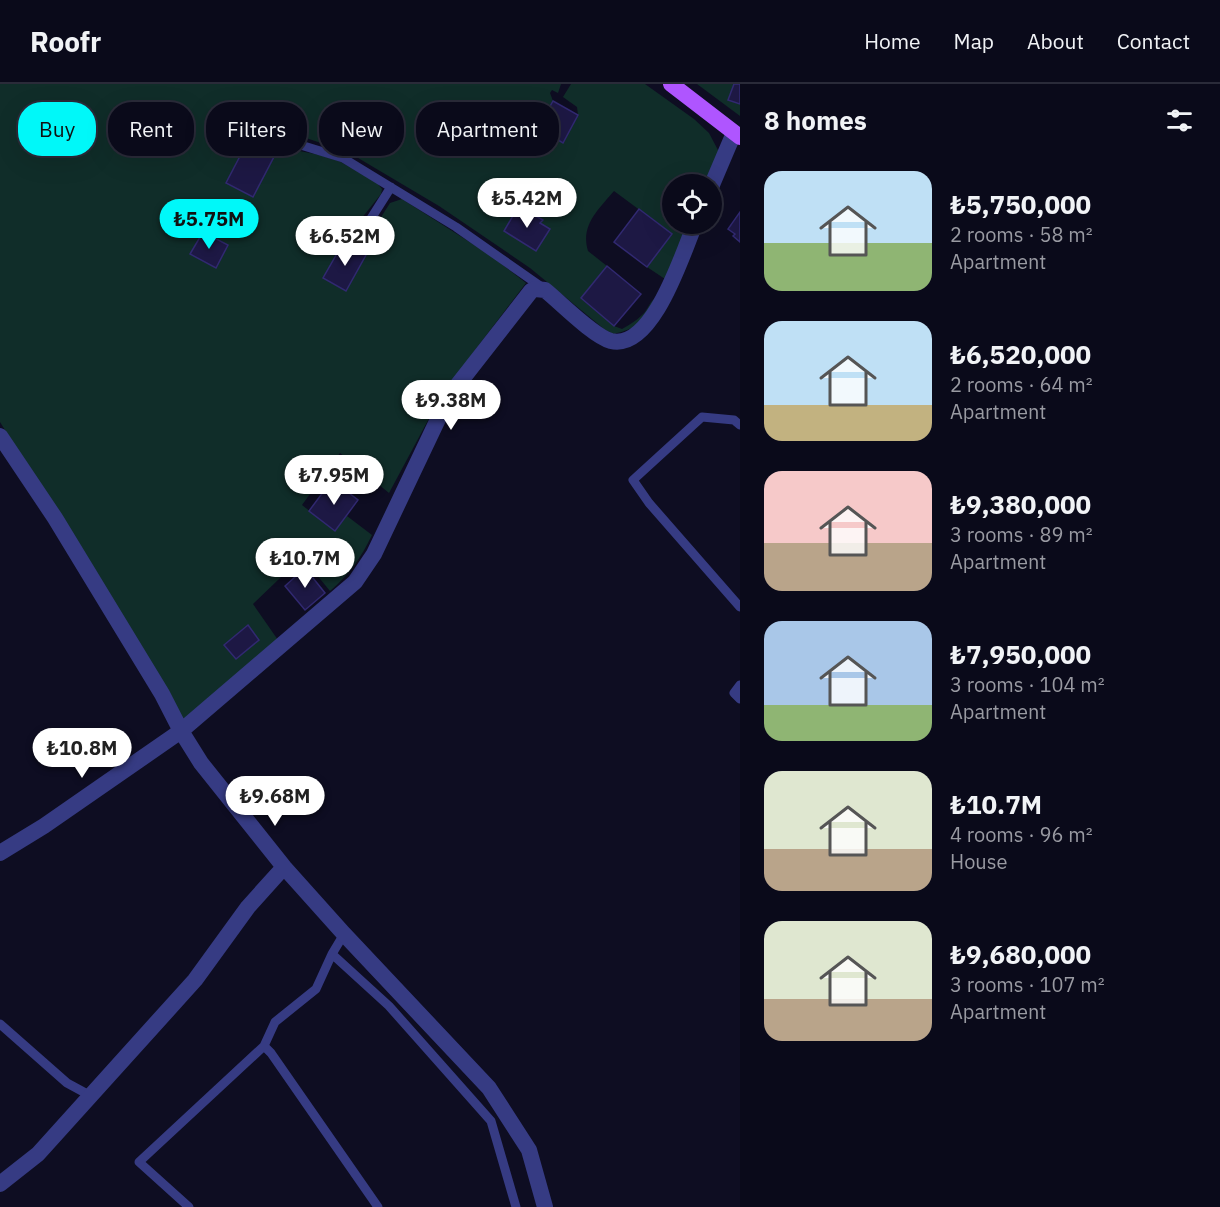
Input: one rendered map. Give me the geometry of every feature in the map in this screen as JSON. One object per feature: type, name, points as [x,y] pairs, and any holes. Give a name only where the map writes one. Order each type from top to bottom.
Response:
[{"type":"main road","points":[[670,84],[737,135]]},
{"type":"street","points":[[718,174],[737,135]]},
{"type":"street","points":[[0,853],[44,826],[181,731],[355,582],[374,554],[449,396],[531,291],[545,290],[602,337],[620,342],[640,331],[654,316],[691,234]]},
{"type":"street","points":[[0,436],[55,518],[162,693],[181,731],[201,763],[284,867],[489,1088],[529,1150],[545,1207]]},
{"type":"street","points":[[0,1184],[38,1154],[195,980],[248,907],[284,867]]},
{"type":"lane","points":[[307,148],[343,158],[392,187],[456,227],[545,290]]},
{"type":"lane","points":[[365,228],[392,187]]},
{"type":"lane","points":[[740,425],[734,420],[702,417],[633,480],[649,502],[740,607]]},
{"type":"lane","points":[[740,685],[734,693],[740,699]]},
{"type":"lane","points":[[189,1207],[139,1162],[264,1046],[275,1022],[316,989],[344,934]]},
{"type":"lane","points":[[332,954],[389,1006],[491,1121],[516,1207]]},
{"type":"lane","points":[[0,1024],[67,1083],[91,1096]]},
{"type":"lane","points":[[264,1046],[378,1207]]},
{"type":"green space","points":[[0,84],[561,84],[558,93],[552,90],[550,93],[552,102],[416,102],[416,156],[559,156],[559,140],[563,142],[578,115],[577,107],[563,97],[571,84],[645,84],[694,119],[709,133],[719,152],[710,174],[662,174],[662,227],[614,191],[592,218],[587,233],[588,251],[607,266],[581,298],[614,326],[622,329],[640,317],[658,297],[640,322],[629,329],[613,334],[530,268],[439,206],[355,156],[404,156],[404,102],[319,102],[319,142],[307,138],[307,102],[206,102],[206,156],[241,156],[227,183],[253,197],[274,156],[307,156],[307,152],[341,162],[377,183],[382,189],[381,194],[361,219],[358,229],[361,235],[369,236],[390,203],[402,199],[490,255],[526,283],[475,350],[433,411],[389,493],[340,453],[302,505],[335,531],[347,516],[372,535],[363,551],[354,566],[330,591],[302,557],[253,604],[278,640],[184,720],[0,422]]},
{"type":"green space","points":[[697,84],[734,84],[728,100],[740,104],[740,116]]},
{"type":"green space","points":[[672,234],[685,234],[665,279],[647,267]]},
{"type":"building","points":[[734,84],[740,84],[740,104],[728,100]]},
{"type":"building","points":[[559,104],[578,115],[563,143],[559,141]]},
{"type":"building","points":[[240,156],[274,156],[253,197],[226,183]]},
{"type":"building","points":[[517,209],[530,217],[532,214],[543,220],[540,223],[550,229],[536,251],[504,231]]},
{"type":"building","points":[[639,209],[662,226],[662,234],[672,234],[647,267],[614,242]]},
{"type":"building","points":[[740,212],[740,242],[728,229]]},
{"type":"building","points":[[203,232],[228,245],[216,268],[190,254]]},
{"type":"building","points":[[343,243],[366,255],[346,291],[323,278]]},
{"type":"building","points":[[607,266],[641,294],[614,326],[581,298]]},
{"type":"building","points":[[332,480],[358,500],[335,531],[309,511]]},
{"type":"building","points":[[305,568],[325,593],[305,610],[285,586]]},
{"type":"building","points":[[248,625],[259,640],[236,659],[224,645]]}]
